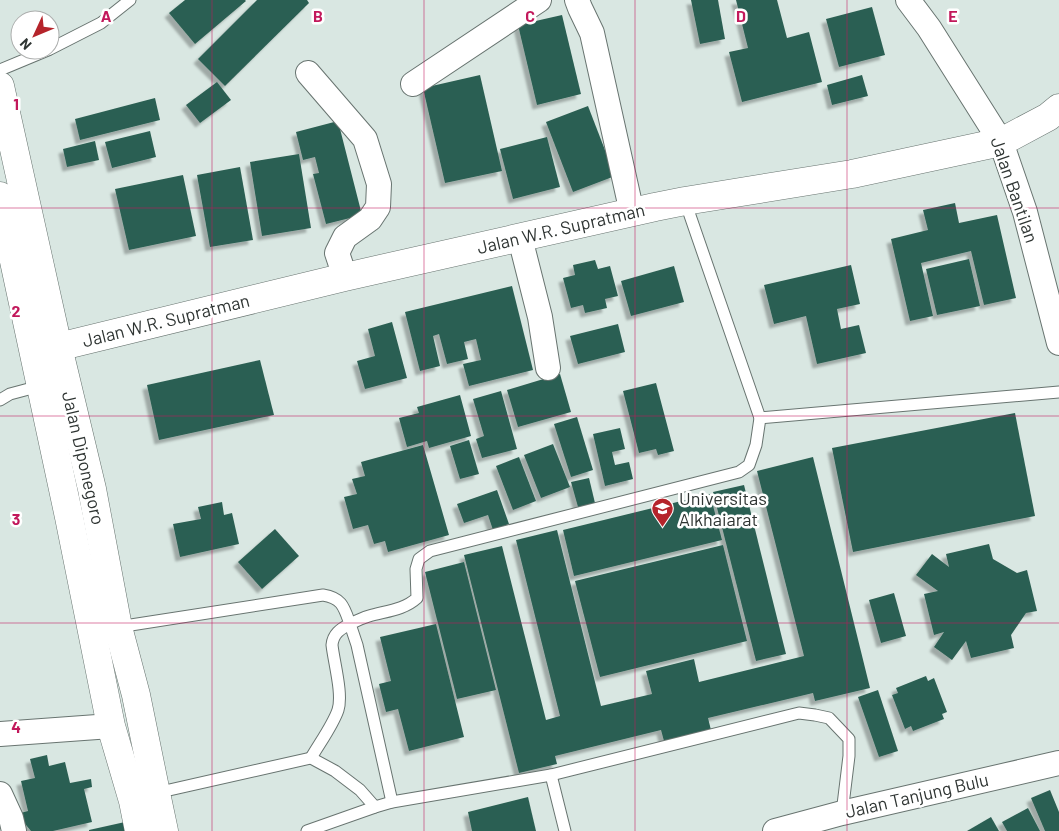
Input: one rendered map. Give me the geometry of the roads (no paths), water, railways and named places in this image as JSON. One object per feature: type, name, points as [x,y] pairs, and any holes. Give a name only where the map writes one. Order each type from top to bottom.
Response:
[{"type":"main road","name":"Jalan Diponegoro","points":[[0,86],[58,347],[92,489],[118,626],[136,695],[164,831]]},
{"type":"main road","name":"Jalan W.R. Supratman","points":[[58,347],[345,277],[684,201],[852,174],[1001,142],[1048,117],[1059,108]]},
{"type":"main road","name":"Jalan Diponegoro","points":[[0,196],[69,517],[111,726],[139,831]]},
{"type":"street","points":[[413,84],[539,0]]},
{"type":"street","points":[[577,0],[592,33],[632,213]]},
{"type":"street","name":"Jalan Bantilan","points":[[908,0],[929,28],[1001,142],[1024,212],[1059,343]]},
{"type":"street","points":[[308,73],[365,139],[379,184],[378,207],[370,219],[345,237],[337,253],[345,277]]},
{"type":"street","points":[[520,238],[540,317],[548,368]]},
{"type":"street","points":[[0,734],[111,726]]},
{"type":"street","name":"Jalan Tanjung Bulu","points":[[775,831],[820,826],[842,813],[1059,764]]},
{"type":"street","points":[[0,794],[11,818],[14,831]]},
{"type":"lane","points":[[60,44],[101,23],[130,0]]},
{"type":"lane","points":[[0,70],[24,60]]},
{"type":"lane","points":[[311,758],[338,710],[339,689],[332,639],[341,629],[350,624],[411,604],[417,598],[416,569],[419,560],[430,551],[739,472],[749,465],[756,445],[760,418],[684,201]]},
{"type":"lane","points":[[0,400],[10,394],[40,386]]},
{"type":"lane","points":[[760,418],[1059,392]]},
{"type":"lane","points":[[118,626],[323,595],[332,596],[344,607],[357,645],[392,802]]},
{"type":"lane","points":[[307,831],[392,802],[551,775],[799,714],[829,718],[849,739],[850,756],[842,813]]},
{"type":"lane","points":[[156,794],[311,758],[335,771],[360,790],[375,807]]},
{"type":"lane","points":[[551,775],[565,831]]},
{"type":"place","name":"Universitas Alkhaiarat","points":[[663,528]]}]
